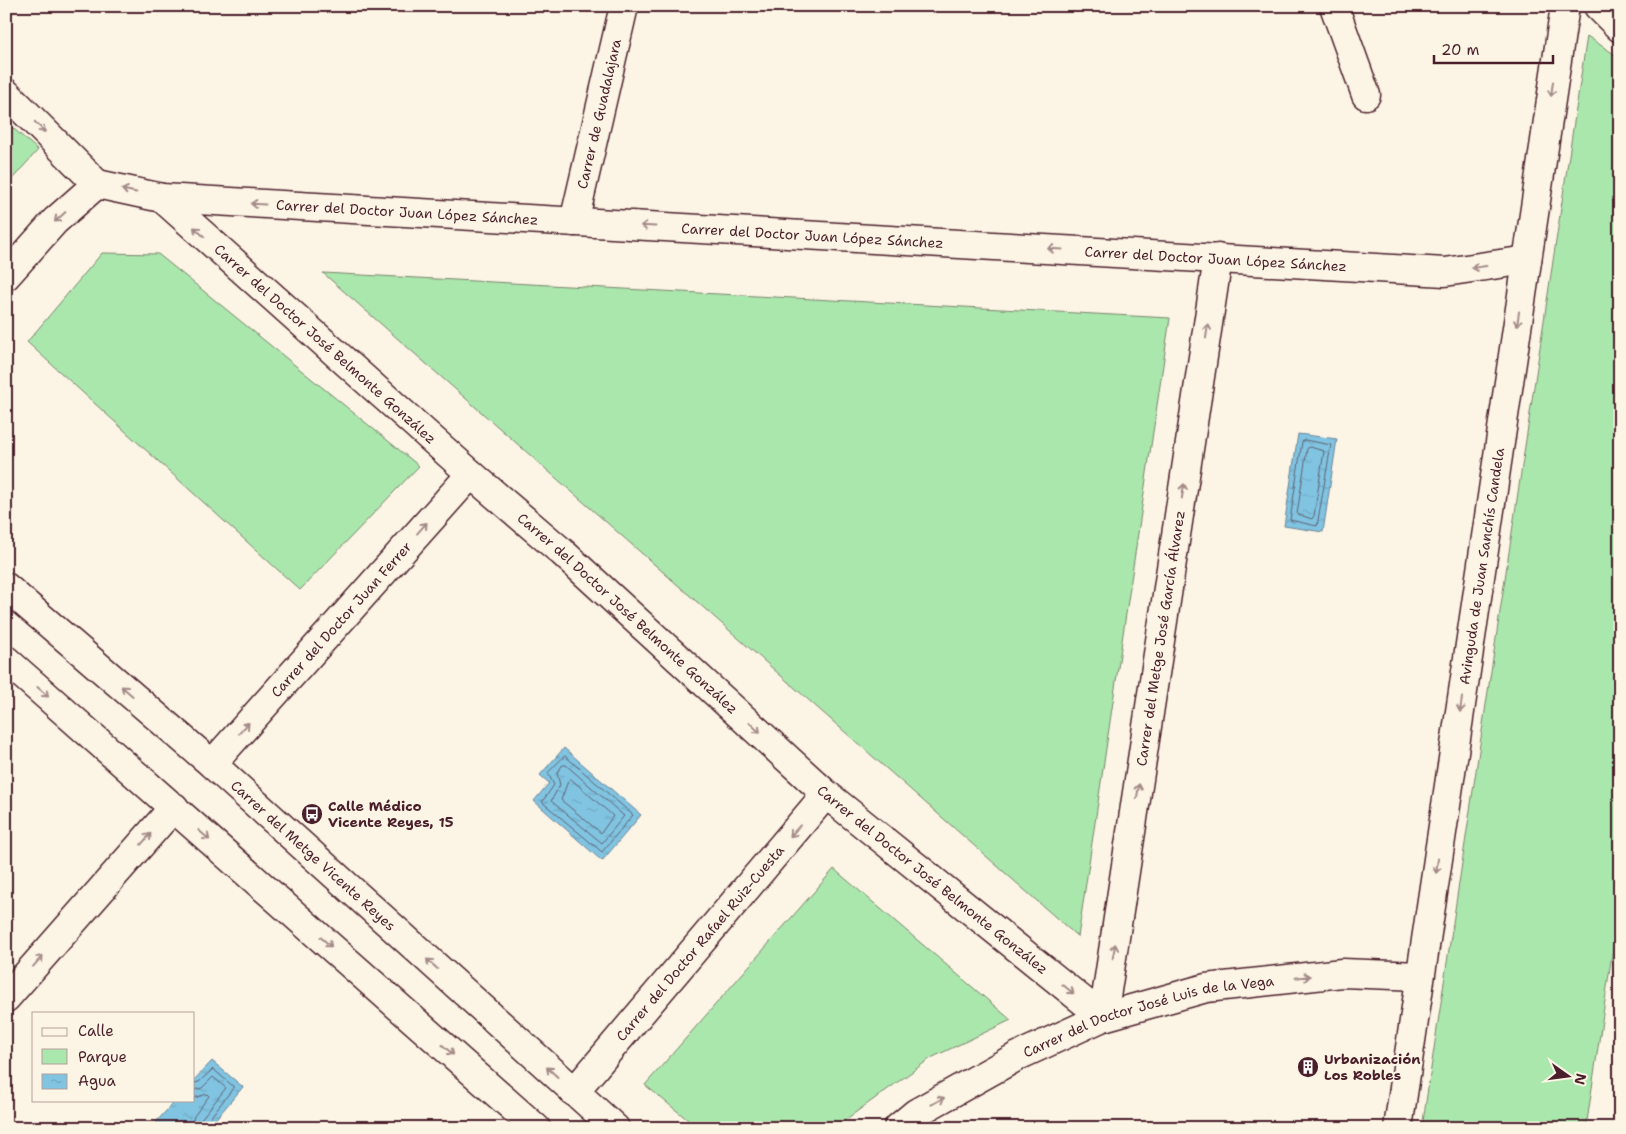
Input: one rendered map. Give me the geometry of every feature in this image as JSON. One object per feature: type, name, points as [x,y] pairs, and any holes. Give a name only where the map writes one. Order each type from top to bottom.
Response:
[{"type":"street","name":"Carrer de Guadalajara","points":[[574,222],[624,6]]},
{"type":"street","points":[[1334,6],[1366,95]]},
{"type":"street","name":"Avinguda de Juan Sanchís Candela","points":[[1398,1128],[1565,6]]},
{"type":"street","points":[[1598,6],[1620,28]]},
{"type":"street","points":[[6,93],[97,184],[55,221],[6,276]]},
{"type":"street","name":"Carrer del Doctor Juan López Sánchez","points":[[97,184],[162,198],[1445,272],[1527,260]]},
{"type":"street","name":"Carrer del Doctor José Belmonte González","points":[[162,198],[471,474],[562,552],[826,794],[1103,1016]]},
{"type":"street","name":"Carrer del Metge José García Álvarez","points":[[1103,1016],[1218,258]]},
{"type":"street","name":"Carrer del Doctor Juan Ferrer","points":[[212,764],[471,474]]},
{"type":"street","name":"Carrer del Metge Vicente Reyes","points":[[6,588],[212,764],[615,1128]]},
{"type":"street","points":[[6,660],[534,1127]]},
{"type":"street","name":"Carrer del Doctor Rafael Ruiz-Cuesta","points":[[574,1092],[826,794]]},
{"type":"street","points":[[6,998],[174,807]]},
{"type":"street","name":"Carrer del Doctor José Luis de la Vega","points":[[898,1128],[916,1113],[1018,1056],[1103,1016],[1206,988],[1342,973],[1420,976]]},
{"type":"green space","points":[[1587,36],[1620,58],[1620,900],[1586,1128],[1422,1128]]},
{"type":"green space","points":[[6,122],[38,150],[6,186]]},
{"type":"green space","points":[[102,253],[158,254],[419,466],[300,590],[27,342]]},
{"type":"green space","points":[[323,273],[1170,318],[1078,937]]},
{"type":"green space","points":[[834,869],[1011,1020],[931,1058],[834,1128],[698,1128],[645,1085]]},
{"type":"water","points":[[1298,434],[1337,439],[1323,532],[1284,526]]},
{"type":"water","points":[[564,748],[641,815],[602,861],[534,801],[549,783],[540,775]]},
{"type":"water","points":[[212,1061],[243,1087],[208,1128],[162,1128],[156,1122],[174,1102],[195,1102],[195,1079]]},
{"type":"place","name":"Calle Médico Vicente Reyes, 15","points":[[312,814]]},
{"type":"place","name":"Urbanización Los Robles","points":[[1308,1067]]}]
